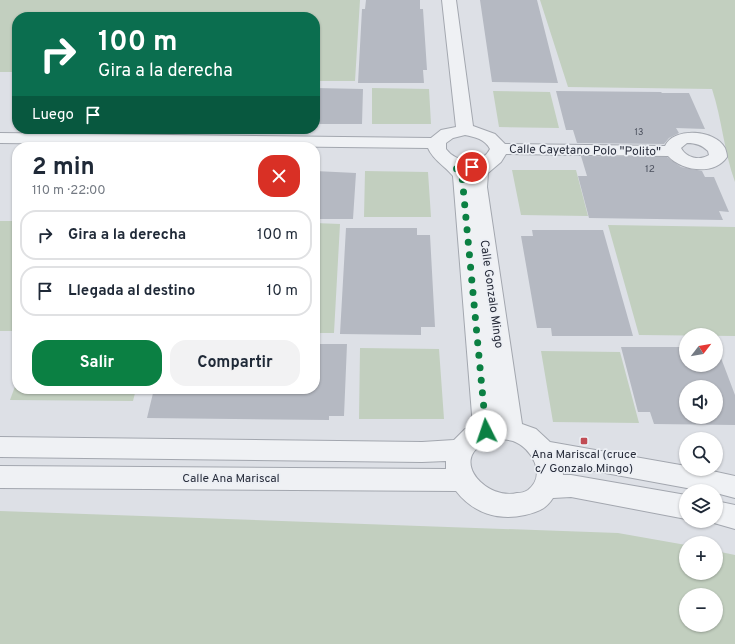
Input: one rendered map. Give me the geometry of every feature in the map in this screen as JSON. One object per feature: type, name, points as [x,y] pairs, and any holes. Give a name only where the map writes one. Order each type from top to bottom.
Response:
[{"type":"street","points":[[449,0],[465,130]]},
{"type":"street","points":[[443,154],[440,138],[447,134],[465,130],[479,133],[491,138],[496,143],[494,156]]},
{"type":"street","points":[[94,139],[102,134]]},
{"type":"street","points":[[0,138],[94,139],[214,135],[298,142]]},
{"type":"street","points":[[320,144],[443,154]]},
{"type":"street","points":[[0,148],[12,148]]},
{"type":"street","points":[[320,151],[417,152],[443,154]]},
{"type":"street","name":"Calle Cayetano Polo \"Polito\"","points":[[443,154],[472,167],[494,156],[672,151]]},
{"type":"street","name":"Calle Gonzalo Mingo","points":[[443,154],[462,176],[486,431]]},
{"type":"street","name":"Calle Gonzalo Mingo","points":[[494,156],[479,172],[478,188],[511,430]]},
{"type":"street","points":[[498,429],[511,430],[529,438],[543,450],[551,469],[548,487],[536,500],[516,507],[494,505],[474,495],[461,480],[457,464],[460,450],[470,438],[486,431],[498,429]]},
{"type":"street","points":[[0,447],[422,452],[460,450]]},
{"type":"street","points":[[543,450],[718,482],[735,487]]},
{"type":"street","name":"Calle Ana Mariscal","points":[[0,477],[461,480]]},
{"type":"street","points":[[548,487],[571,486],[679,507]]},
{"type":"street","points":[[723,514],[735,517]]},
{"type":"green space","points":[[0,0],[360,0],[355,81],[320,81],[320,12],[12,12],[12,72],[0,72]]},
{"type":"green space","points":[[540,0],[735,0],[735,182],[728,159],[712,89],[568,87]]},
{"type":"green space","points":[[372,88],[429,89],[431,124],[372,124]]},
{"type":"green space","points":[[493,91],[550,92],[559,128],[499,127]]},
{"type":"green space","points":[[512,170],[576,170],[588,216],[521,215]]},
{"type":"green space","points":[[365,171],[428,172],[431,217],[364,217]]},
{"type":"green space","points":[[0,221],[12,221],[12,331],[0,331]]},
{"type":"green space","points":[[320,223],[340,224],[334,333],[320,333]]},
{"type":"green space","points":[[608,225],[735,227],[735,336],[723,336],[723,328],[679,328],[679,335],[639,335]]},
{"type":"green space","points":[[360,348],[439,349],[444,419],[359,419]]},
{"type":"green space","points":[[541,351],[620,352],[639,423],[553,422]]},
{"type":"green space","points":[[12,394],[135,394],[133,401],[10,400]]},
{"type":"green space","points":[[0,511],[618,533],[679,544],[679,580],[723,580],[723,552],[735,555],[735,644],[0,644]]},
{"type":"building","points":[[366,0],[420,0],[420,9],[423,9],[427,70],[423,70],[424,83],[358,83],[362,9],[365,9]]},
{"type":"building","points":[[480,0],[537,0],[558,83],[492,82]]},
{"type":"building","points":[[320,88],[363,89],[362,124],[320,124]]},
{"type":"building","points":[[556,91],[689,93],[705,129],[676,128],[679,133],[669,138],[664,144],[577,143],[573,130],[566,130]]},
{"type":"building","points":[[581,156],[667,157],[681,167],[702,171],[705,177],[714,177],[729,212],[719,211],[723,220],[589,218],[578,176],[587,176]]},
{"type":"building","points":[[320,171],[356,173],[353,219],[320,219]]},
{"type":"building","points":[[346,228],[417,228],[417,235],[430,235],[435,327],[421,327],[421,335],[340,334]]},
{"type":"building","points":[[532,230],[603,230],[633,336],[552,336],[551,328],[537,328],[521,236],[533,236]]},
{"type":"building","points":[[320,344],[347,344],[344,416],[329,416],[329,420],[147,418],[153,394],[320,394]]},
{"type":"building","points":[[621,347],[679,347],[679,372],[723,372],[723,363],[735,395],[735,425],[654,424],[650,412],[638,412]]},
{"type":"place","name":"Ana Mariscal (cruce c/ Gonzalo Mingo)","points":[[584,441]]},
{"type":"route","points":[[472,167],[453,164],[462,176],[486,431]]}]
